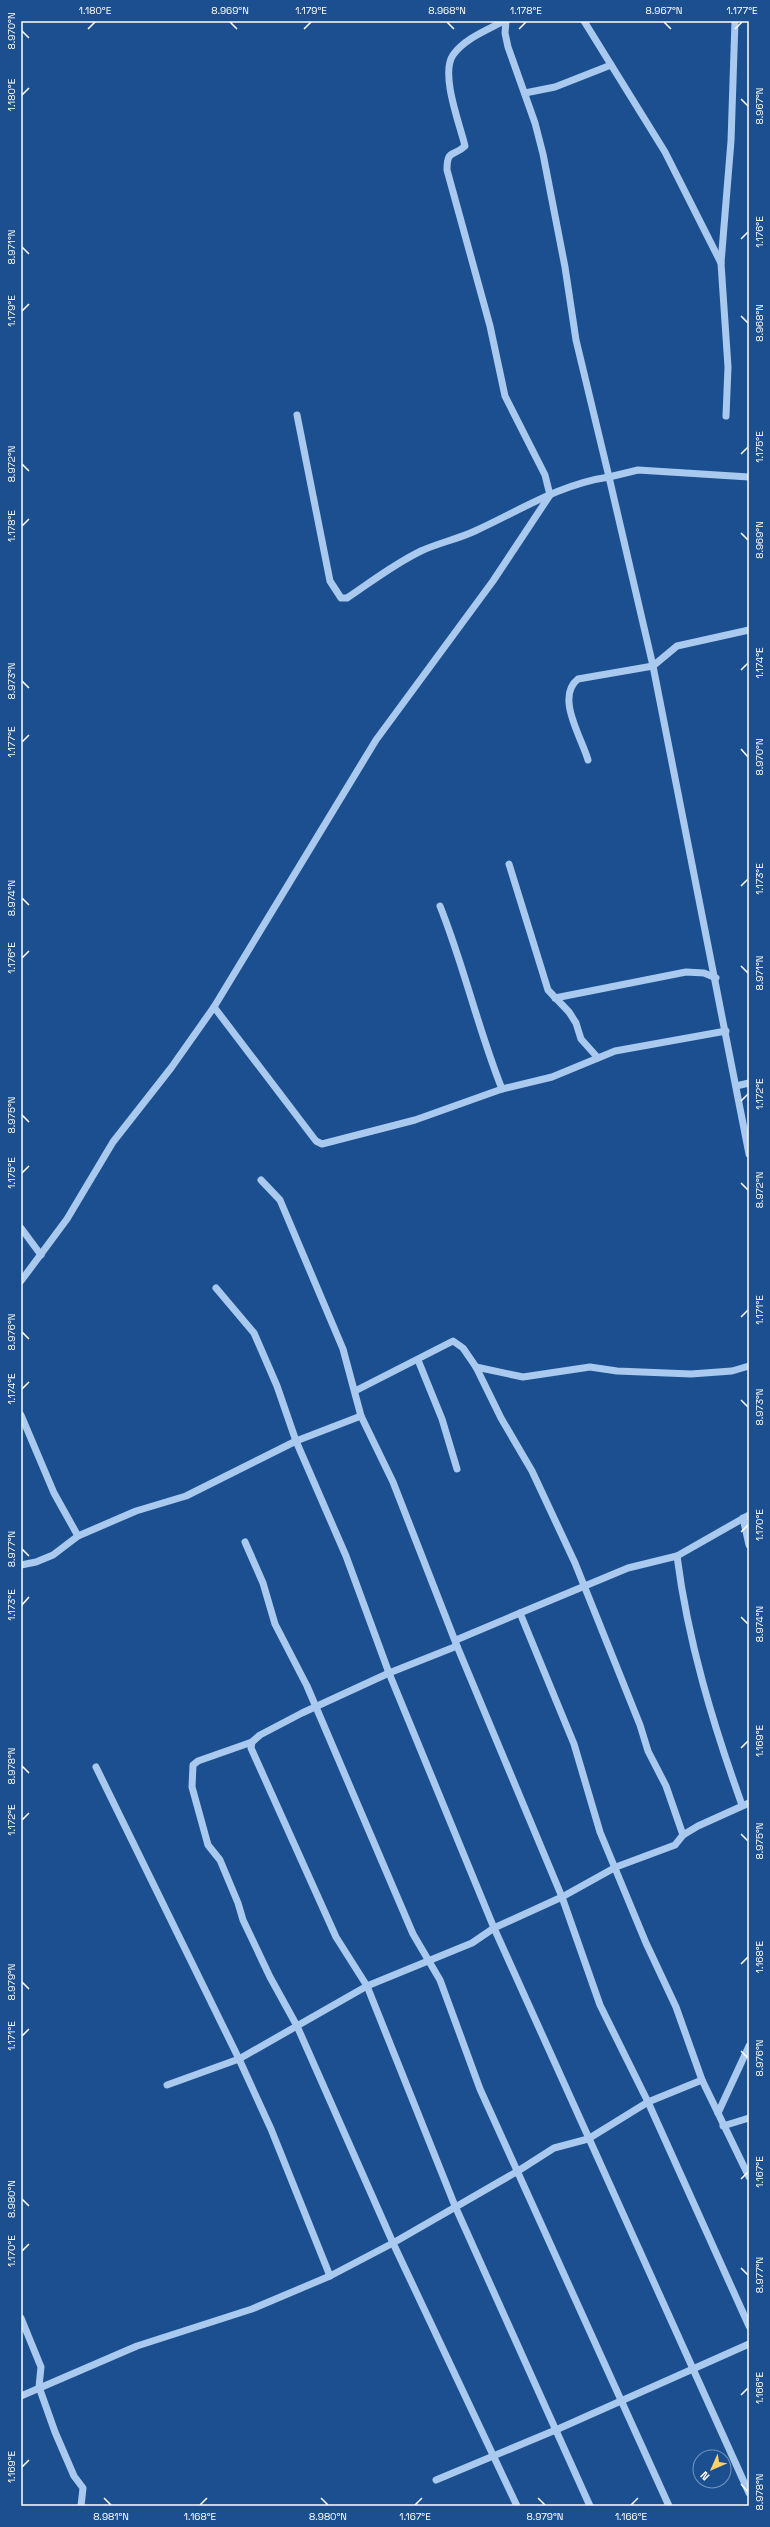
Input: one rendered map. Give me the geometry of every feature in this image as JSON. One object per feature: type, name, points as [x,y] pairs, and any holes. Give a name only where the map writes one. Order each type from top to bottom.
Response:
[{"type":"street","points":[[21,1281],[67,1218],[113,1142],[171,1068],[214,1007],[376,740],[493,581],[550,494],[545,475],[505,396],[490,326],[447,170],[447,159],[450,154],[466,146],[450,85],[448,67],[452,56],[464,43],[505,21],[506,40],[525,93],[543,154],[565,267],[576,340],[653,666],[716,978],[749,1154]]},
{"type":"street","points":[[584,21],[665,152],[721,263]]},
{"type":"street","points":[[726,416],[728,367],[721,263],[731,141],[735,21]]},
{"type":"street","points":[[525,93],[554,87],[611,65]]},
{"type":"street","points":[[297,415],[330,581],[341,598],[346,598],[392,567],[422,551],[476,531],[550,494],[587,480],[609,477],[638,470],[749,477]]},
{"type":"street","points":[[588,760],[572,715],[568,695],[572,684],[578,679],[653,666],[677,646],[749,630]]},
{"type":"street","points":[[509,864],[543,977],[555,998],[569,1012],[587,1048],[598,1058]]},
{"type":"street","points":[[440,906],[459,953],[475,1014],[502,1089]]},
{"type":"street","points":[[555,998],[686,972],[704,973],[716,978]]},
{"type":"street","points":[[214,1007],[311,1135],[322,1144],[415,1120],[502,1089],[552,1077],[615,1051],[726,1031]]},
{"type":"street","points":[[736,1086],[749,1083]]},
{"type":"street","points":[[262,1180],[280,1200],[343,1349],[361,1416],[393,1482],[456,1643],[562,1897],[600,2005],[648,2102],[749,2326]]},
{"type":"street","points":[[21,1228],[41,1255]]},
{"type":"street","points":[[216,1288],[254,1333],[277,1386],[296,1441],[346,1556],[389,1673],[494,1928],[691,2369],[749,2493]]},
{"type":"street","points":[[355,1391],[418,1360],[445,1343],[453,1341],[463,1348],[476,1367],[501,1418],[532,1472],[584,1587],[640,1725],[648,1751],[666,1786],[683,1835]]},
{"type":"street","points":[[418,1360],[442,1419],[457,1469]]},
{"type":"street","points":[[476,1367],[523,1377],[590,1367],[617,1371],[691,1374],[732,1371],[749,1366]]},
{"type":"street","points":[[21,1415],[54,1493],[78,1536]]},
{"type":"street","points":[[21,1565],[36,1562],[53,1555],[78,1536],[136,1511],[186,1496],[296,1441],[361,1416]]},
{"type":"street","points":[[517,2506],[393,2243],[297,2026],[270,1977],[243,1920],[238,1903],[220,1860],[208,1845],[192,1787],[191,1772],[193,1765],[198,1760],[252,1742],[260,1735],[316,1708],[520,1613],[628,1568],[677,1556],[746,1517],[749,1545]]},
{"type":"street","points":[[245,1542],[263,1583],[275,1624],[316,1708],[392,1879],[413,1934],[431,1961],[440,1980],[480,2089],[518,2171],[619,2401],[669,2506]]},
{"type":"street","points":[[167,2085],[239,2059],[367,1986],[472,1943],[494,1928],[562,1897],[616,1867],[675,1845],[683,1835],[745,1804],[707,1700],[684,1607],[677,1556]]},
{"type":"street","points":[[520,1613],[574,1744],[600,1832],[616,1867],[646,1944],[676,2007],[702,2080],[718,2113],[722,2126],[749,2177]]},
{"type":"street","points":[[252,1742],[251,1748],[336,1937],[367,1986],[455,2206],[558,2429],[590,2506]]},
{"type":"street","points":[[96,1766],[239,2059],[270,2129],[330,2276]]},
{"type":"street","points":[[718,2113],[749,2046]]},
{"type":"street","points":[[21,2396],[137,2346],[252,2309],[330,2276],[393,2243],[518,2171],[554,2148],[588,2139],[648,2102],[702,2080]]},
{"type":"street","points":[[722,2126],[749,2118]]},
{"type":"street","points":[[21,2318],[41,2367],[39,2387],[55,2432],[74,2476],[83,2488],[81,2506]]},
{"type":"street","points":[[436,2480],[558,2429],[749,2344]]}]
